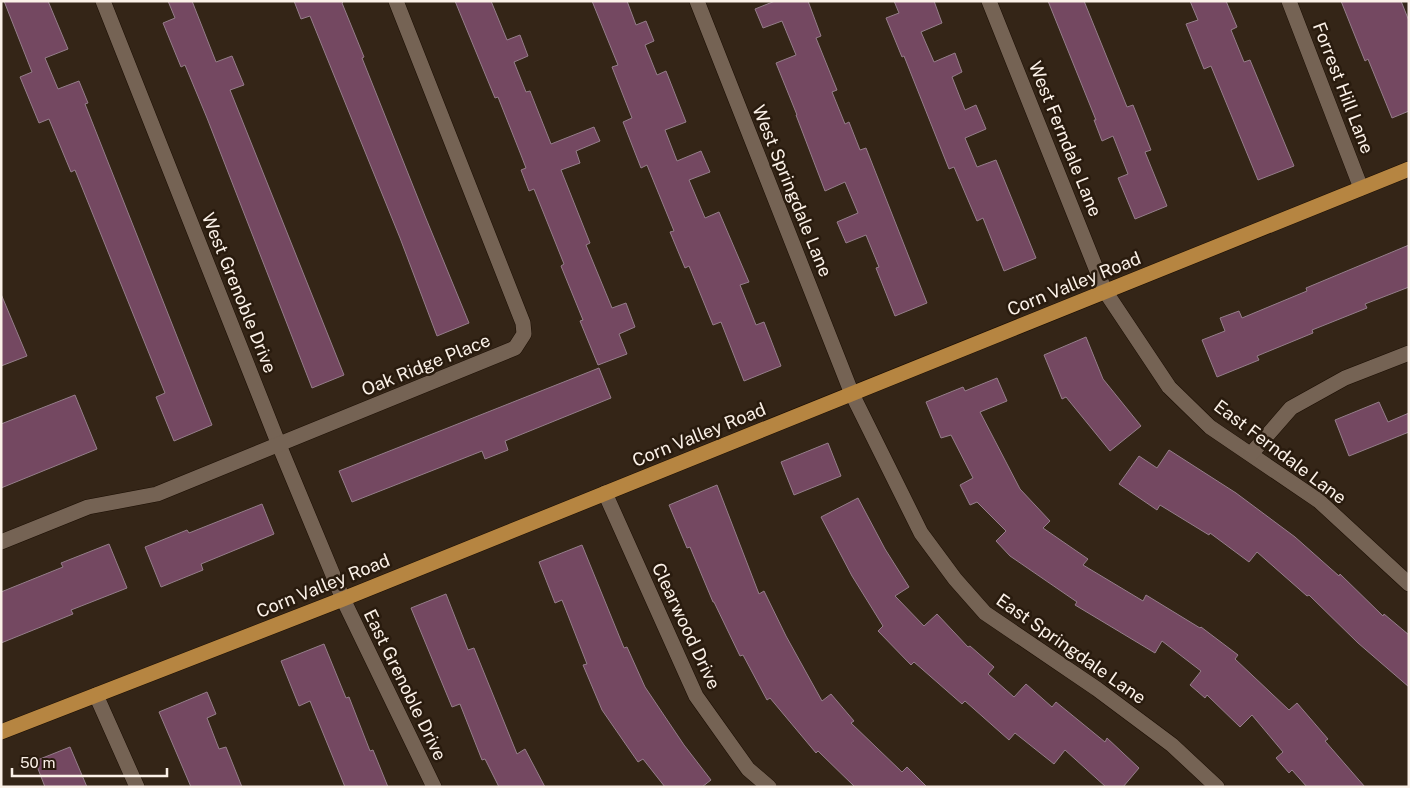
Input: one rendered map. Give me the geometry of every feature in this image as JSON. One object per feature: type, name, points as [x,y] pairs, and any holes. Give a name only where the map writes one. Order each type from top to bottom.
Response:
[{"type":"main road","name":"Corn Valley Road","points":[[1,732],[343,599],[1409,169]]},
{"type":"street","name":"West Grenoble Drive","points":[[103,1],[343,599]]},
{"type":"street","name":"Oak Ridge Place","points":[[1,542],[88,508],[157,494],[515,348],[524,334],[523,323],[396,1]]},
{"type":"street","name":"West Springdale Lane","points":[[697,1],[852,394]]},
{"type":"street","name":"West Ferndale Lane","points":[[989,1],[1105,291]]},
{"type":"street","name":"Forrest Hill Lane","points":[[1289,1],[1361,188]]},
{"type":"street","name":"East Ferndale Lane","points":[[1105,291],[1169,387],[1210,426],[1319,501],[1409,584]]},
{"type":"street","points":[[1251,454],[1291,408],[1346,378],[1409,353]]},
{"type":"street","name":"East Springdale Lane","points":[[852,394],[922,532],[955,579],[985,613],[1097,689],[1172,745],[1217,787]]},
{"type":"street","name":"Clearwood Drive","points":[[605,493],[696,696],[748,769],[770,787]]},
{"type":"street","name":"East Grenoble Drive","points":[[343,599],[434,787]]},
{"type":"street","points":[[96,695],[137,787]]},
{"type":"building","points":[[4,1],[48,1],[68,49],[45,58],[58,89],[79,81],[88,103],[85,104],[212,425],[174,441],[156,397],[165,393],[75,170],[71,172],[49,119],[39,123],[20,77],[32,72]]},
{"type":"building","points":[[168,1],[192,1],[216,62],[232,56],[244,85],[230,90],[344,375],[312,388],[207,118],[185,65],[181,67],[163,23],[175,18]]},
{"type":"building","points":[[294,1],[344,1],[342,3],[364,57],[362,58],[469,323],[437,336],[400,238],[310,16],[301,19]]},
{"type":"building","points":[[455,1],[491,1],[507,40],[520,35],[528,56],[514,62],[526,92],[530,91],[551,144],[594,127],[600,141],[576,151],[580,163],[561,170],[590,243],[586,245],[612,308],[626,303],[635,327],[619,334],[627,354],[598,365],[580,321],[583,320],[561,266],[564,264],[534,189],[529,191],[521,170],[526,168],[521,155],[498,97],[495,98]]},
{"type":"building","points":[[592,1],[627,1],[636,25],[646,21],[654,41],[645,45],[657,75],[666,71],[686,122],[665,130],[677,161],[701,151],[710,172],[689,180],[705,218],[719,212],[749,282],[740,285],[756,325],[764,322],[781,366],[744,381],[721,322],[713,325],[689,266],[685,268],[670,232],[674,231],[647,165],[641,168],[623,122],[632,118],[612,67],[618,65]]},
{"type":"building","points":[[775,1],[808,1],[821,36],[816,38],[837,90],[832,92],[845,124],[849,122],[860,150],[866,148],[927,303],[895,316],[876,268],[879,267],[866,235],[846,243],[837,222],[858,213],[845,182],[825,191],[776,63],[796,55],[782,21],[763,28],[755,9]]},
{"type":"building","points":[[894,1],[934,1],[942,23],[921,32],[934,62],[955,53],[962,72],[952,77],[965,110],[976,105],[986,129],[965,138],[977,167],[996,160],[1036,258],[1004,271],[983,218],[977,221],[954,167],[949,169],[904,56],[902,57],[886,18],[899,13]]},
{"type":"building","points":[[1048,1],[1084,1],[1127,107],[1133,105],[1151,150],[1145,152],[1167,206],[1135,219],[1118,178],[1128,174],[1113,136],[1102,141],[1094,120],[1096,120]]},
{"type":"building","points":[[1190,1],[1226,1],[1237,27],[1231,30],[1244,62],[1250,60],[1294,166],[1258,180],[1211,66],[1204,69],[1186,24],[1198,20]]},
{"type":"building","points":[[1341,1],[1401,1],[1409,21],[1409,111],[1392,118],[1368,59],[1365,61]]},
{"type":"building","points":[[1409,245],[1409,287],[1365,304],[1367,308],[1312,330],[1313,333],[1257,356],[1259,360],[1217,377],[1202,340],[1225,331],[1220,318],[1239,311],[1242,318],[1307,291],[1306,288]]},
{"type":"building","points":[[1,294],[27,356],[1,366]]},
{"type":"building","points":[[1086,337],[1103,379],[1141,426],[1110,451],[1066,397],[1062,399],[1044,355]]},
{"type":"building","points":[[599,368],[611,398],[505,441],[508,450],[485,459],[482,451],[352,502],[339,471]]},
{"type":"building","points":[[997,378],[1007,401],[980,412],[1020,489],[1050,521],[1043,528],[1088,559],[1083,565],[1143,601],[1146,595],[1201,627],[1238,655],[1235,659],[1289,710],[1297,703],[1328,739],[1325,741],[1365,787],[1307,787],[1292,770],[1289,773],[1276,758],[1283,752],[1252,715],[1240,727],[1207,695],[1205,698],[1190,685],[1201,671],[1162,641],[1155,653],[1075,605],[1077,602],[1010,556],[996,541],[1006,531],[977,502],[970,505],[960,485],[973,478],[951,435],[941,438],[926,402],[963,387],[965,391]]},
{"type":"building","points":[[75,395],[97,449],[1,488],[1,424]]},
{"type":"building","points":[[1379,402],[1388,422],[1409,413],[1409,432],[1349,456],[1335,420]]},
{"type":"building","points":[[828,443],[841,476],[794,495],[781,462]]},
{"type":"building","points":[[1169,450],[1236,493],[1295,537],[1339,576],[1340,574],[1383,616],[1384,614],[1409,635],[1409,687],[1358,643],[1309,595],[1307,596],[1257,552],[1249,562],[1210,533],[1209,535],[1160,505],[1157,510],[1119,484],[1139,456],[1157,468]]},
{"type":"building","points":[[717,485],[759,594],[764,591],[786,636],[822,701],[831,694],[854,721],[851,723],[902,772],[907,767],[927,787],[855,787],[818,751],[816,753],[770,698],[767,700],[743,655],[740,656],[713,602],[690,547],[687,548],[669,505]]},
{"type":"building","points":[[858,498],[885,549],[909,587],[895,596],[924,626],[937,614],[968,647],[970,646],[994,667],[988,674],[1014,697],[1026,684],[1052,707],[1056,702],[1105,742],[1107,738],[1139,768],[1123,787],[1106,787],[1065,750],[1054,764],[1015,733],[1009,740],[965,701],[962,704],[914,662],[911,665],[878,631],[883,626],[852,576],[821,517]]},
{"type":"building","points":[[262,504],[274,534],[201,564],[203,570],[161,587],[145,547],[187,530],[189,533]]},
{"type":"building","points":[[109,544],[127,588],[71,610],[73,614],[1,643],[1,592],[63,567],[61,563]]},
{"type":"building","points":[[582,545],[624,648],[627,647],[645,687],[684,745],[711,780],[702,787],[665,787],[643,759],[638,762],[602,710],[583,665],[587,664],[562,600],[555,603],[539,562]]},
{"type":"building","points":[[446,594],[468,650],[474,648],[517,754],[525,749],[545,787],[499,787],[485,759],[482,760],[460,704],[452,707],[411,608]]},
{"type":"building","points":[[324,644],[346,698],[349,697],[370,751],[373,750],[388,787],[345,787],[310,701],[299,706],[281,661]]},
{"type":"building","points":[[207,692],[216,714],[207,718],[219,749],[226,747],[242,787],[191,787],[159,712]]},
{"type":"building","points":[[70,747],[87,787],[45,787],[35,761]]}]
